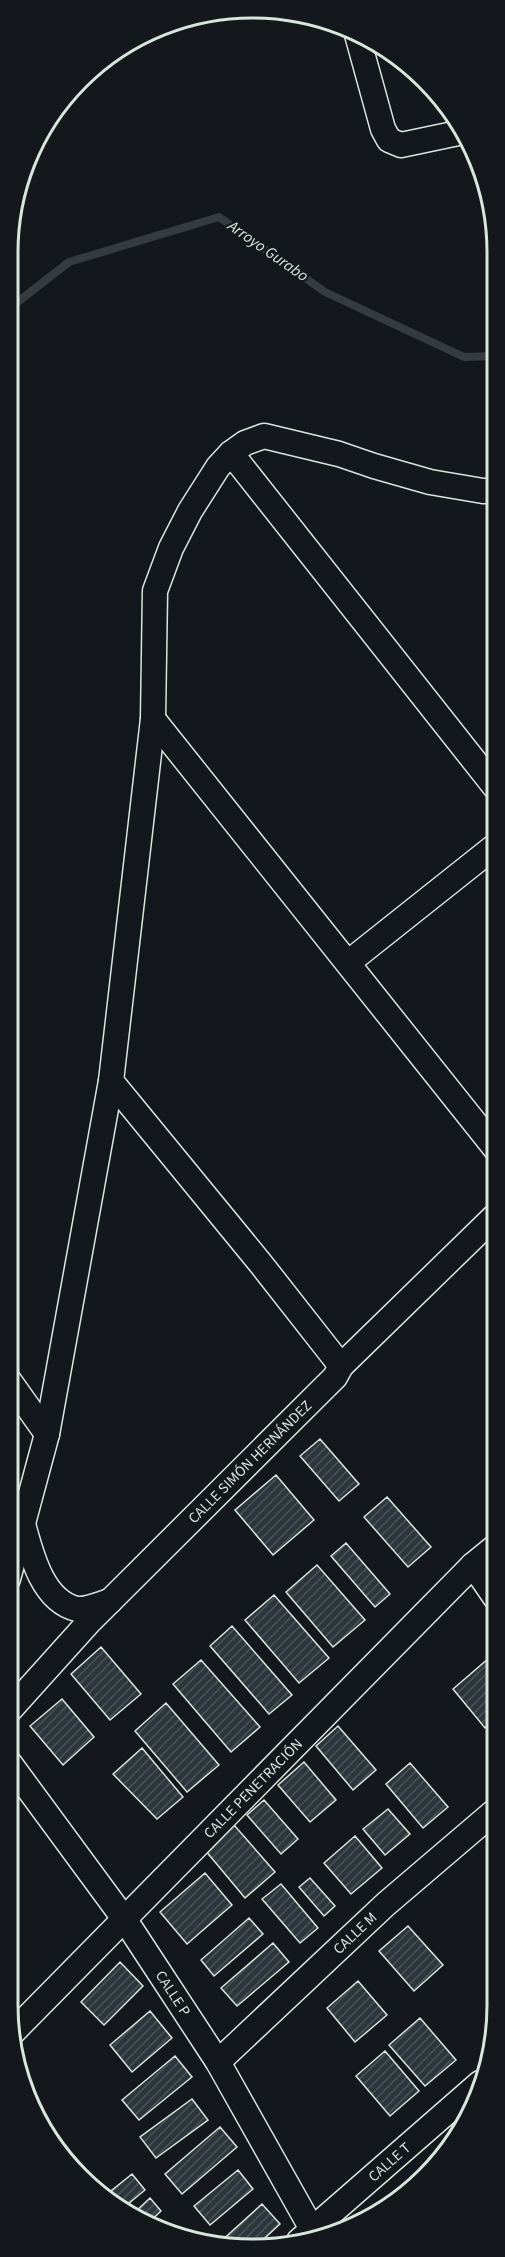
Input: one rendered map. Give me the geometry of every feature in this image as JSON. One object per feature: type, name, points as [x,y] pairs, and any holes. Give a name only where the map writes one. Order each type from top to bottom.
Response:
[{"type":"street","points":[[359,44],[383,129],[389,140],[402,145],[455,134]]},
{"type":"street","points":[[18,1542],[47,1434],[111,1081],[153,719],[155,591],[171,548],[190,511],[218,467],[231,453],[245,443],[264,436],[339,454],[430,482],[487,491]]},
{"type":"street","points":[[231,453],[487,777]]},
{"type":"street","points":[[153,719],[487,1138]]},
{"type":"street","points":[[349,963],[487,852]]},
{"type":"street","points":[[111,1081],[261,1264],[341,1366]]},
{"type":"street","name":"CALLE SIMÓN HERNÁNDEZ","points":[[18,1701],[110,1601],[327,1385],[341,1366],[487,1224]]},
{"type":"street","points":[[18,1393],[47,1434]]},
{"type":"street","points":[[23,1523],[37,1571],[48,1588],[58,1597],[69,1606],[80,1610],[110,1601]]},
{"type":"street","name":"CALLE PENETRACIÓN","points":[[19,2026],[473,1565],[487,1554]]},
{"type":"street","points":[[473,1565],[487,1585]]},
{"type":"street","name":"CALLE P","points":[[18,1775],[125,1920],[218,2062],[308,2232]]},
{"type":"street","name":"CALLE M","points":[[218,2062],[386,1904],[487,1818]]},
{"type":"street","name":"CALLE T","points":[[317,2230],[470,2092]]},
{"type":"building","points":[[320,1439],[359,1484],[339,1501],[300,1456]]},
{"type":"building","points":[[276,1475],[314,1520],[273,1555],[235,1510]]},
{"type":"building","points":[[387,1497],[431,1547],[408,1567],[364,1517]]},
{"type":"building","points":[[346,1543],[390,1594],[375,1607],[331,1556]]},
{"type":"building","points":[[317,1565],[365,1620],[333,1647],[286,1592]]},
{"type":"building","points":[[274,1595],[329,1658],[299,1683],[245,1620]]},
{"type":"building","points":[[232,1626],[292,1695],[269,1714],[210,1646]]},
{"type":"building","points":[[101,1647],[141,1694],[110,1720],[71,1674]]},
{"type":"building","points":[[201,1660],[260,1727],[231,1752],[173,1684]]},
{"type":"building","points":[[487,1660],[487,1726],[485,1728],[453,1689]]},
{"type":"building","points":[[62,1699],[94,1737],[63,1765],[30,1726]]},
{"type":"building","points":[[166,1703],[219,1765],[187,1792],[135,1731]]},
{"type":"building","points":[[338,1726],[376,1770],[353,1790],[316,1746]]},
{"type":"building","points":[[142,1748],[183,1797],[157,1819],[113,1774]]},
{"type":"building","points":[[304,1762],[336,1800],[310,1822],[278,1785]]},
{"type":"building","points":[[410,1763],[448,1807],[423,1828],[386,1784]]},
{"type":"building","points":[[264,1800],[298,1839],[281,1854],[247,1815]]},
{"type":"building","points":[[388,1809],[410,1834],[385,1855],[363,1829]]},
{"type":"building","points":[[234,1825],[275,1872],[245,1898],[205,1850]]},
{"type":"building","points":[[355,1836],[382,1868],[351,1894],[324,1863]]},
{"type":"building","points":[[205,1873],[232,1905],[187,1944],[160,1912]]},
{"type":"building","points":[[310,1878],[335,1906],[324,1916],[299,1887]]},
{"type":"building","points":[[281,1884],[318,1928],[300,1943],[262,1899]]},
{"type":"building","points":[[249,1918],[263,1934],[214,1976],[201,1960]]},
{"type":"building","points":[[408,1926],[443,1965],[414,1991],[379,1951]]},
{"type":"building","points":[[273,1943],[289,1962],[237,2006],[221,1988]]},
{"type":"building","points":[[120,1962],[143,1986],[104,2025],[81,2002]]},
{"type":"building","points":[[358,1981],[387,2015],[355,2042],[327,2008]]},
{"type":"building","points":[[150,2011],[172,2038],[132,2072],[110,2045]]},
{"type":"building","points":[[420,2018],[456,2060],[425,2086],[389,2045]]},
{"type":"building","points":[[385,2051],[419,2091],[390,2116],[356,2076]]},
{"type":"building","points":[[175,2056],[192,2077],[139,2120],[122,2100]]},
{"type":"building","points":[[192,2099],[208,2120],[156,2158],[140,2137]]},
{"type":"building","points":[[220,2127],[237,2147],[182,2194],[165,2174]]},
{"type":"building","points":[[238,2170],[253,2189],[210,2225],[194,2206]]},
{"type":"building","points":[[132,2174],[145,2190],[128,2204],[111,2191]]},
{"type":"building","points":[[150,2198],[161,2211],[154,2217],[138,2209]]},
{"type":"building","points":[[262,2204],[280,2224],[265,2238],[225,2237]]},
{"type":"waterway","name":"Arroyo Gurabo","points":[[18,302],[69,262],[219,217],[325,292],[464,357],[487,356]]}]
